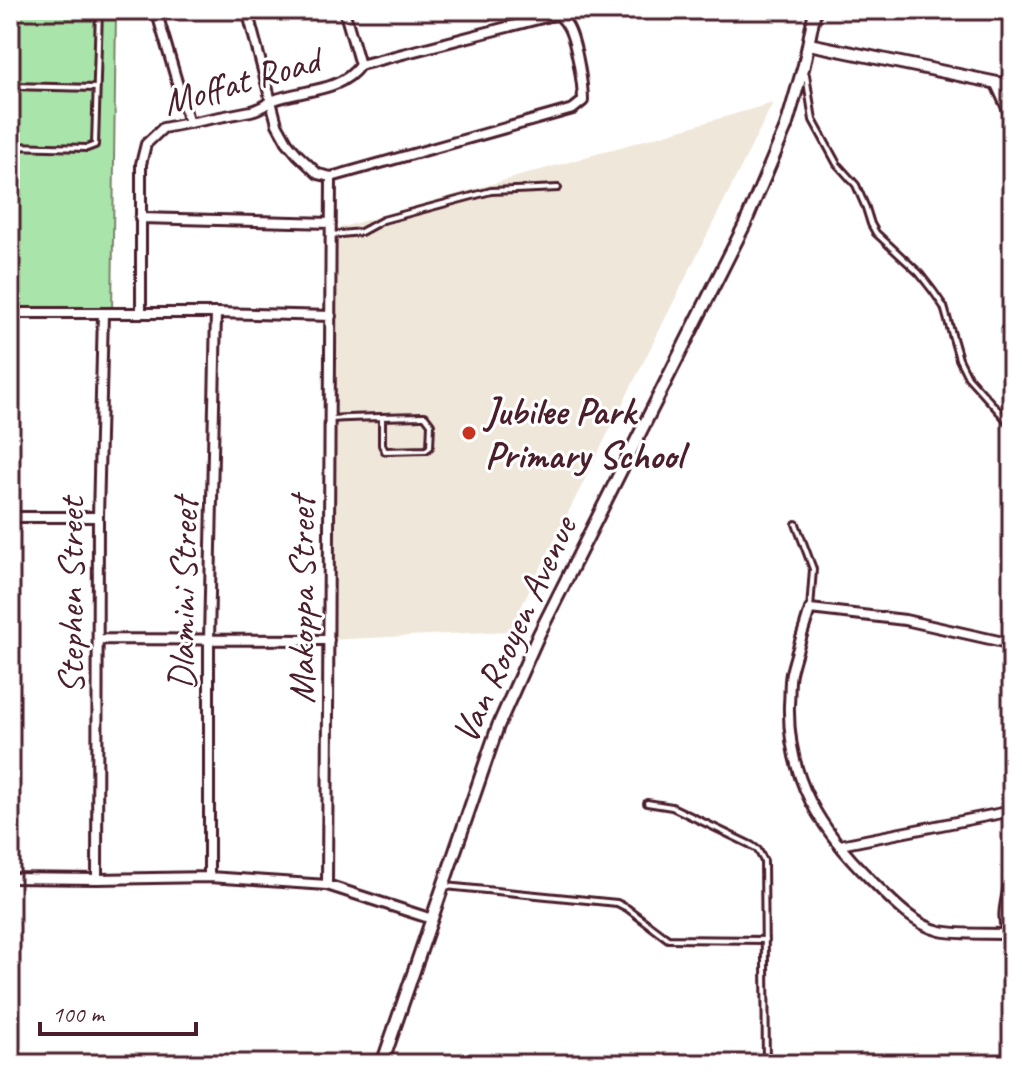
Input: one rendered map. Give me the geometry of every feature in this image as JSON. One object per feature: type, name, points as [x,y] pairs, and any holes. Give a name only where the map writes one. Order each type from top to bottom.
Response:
[{"type":"street","points":[[156,10],[189,123]]},
{"type":"street","points":[[247,10],[277,124],[298,155],[318,174],[331,177]]},
{"type":"street","points":[[344,10],[360,65]]},
{"type":"street","name":"Van Rooyen Avenue","points":[[382,1064],[513,689],[745,224],[786,127],[804,65],[815,10]]},
{"type":"street","name":"Moffat Road","points":[[141,313],[140,176],[146,144],[163,128],[251,111],[272,101],[341,83],[352,76],[360,65],[550,16],[559,15],[568,26],[583,92],[583,101],[573,109],[331,177]]},
{"type":"street","points":[[809,44],[1012,86]]},
{"type":"street","points":[[995,82],[1012,119]]},
{"type":"street","name":"Makoppa Street","points":[[327,885],[331,177]]},
{"type":"street","points":[[140,218],[331,223]]},
{"type":"street","points":[[10,313],[331,316]]},
{"type":"street","name":"Stephen Street","points":[[97,879],[98,517],[103,313]]},
{"type":"street","name":"Dlamini Street","points":[[209,877],[209,640],[216,313]]},
{"type":"street","points":[[10,517],[98,517]]},
{"type":"street","points":[[1010,936],[943,932],[923,924],[885,894],[822,822],[805,792],[791,748],[789,727],[790,681],[810,609],[905,620],[1012,644]]},
{"type":"street","points":[[98,639],[329,640]]},
{"type":"street","points":[[840,845],[1012,811]]},
{"type":"street","points":[[1010,936],[1004,925],[1012,875]]},
{"type":"street","points":[[10,878],[209,877],[327,885],[432,919]]},
{"type":"lane","points":[[10,146],[92,147],[95,143],[99,10],[50,10]]},
{"type":"lane","points":[[804,65],[813,120],[829,152],[856,185],[876,233],[919,273],[944,307],[959,359],[968,377],[1012,426]]},
{"type":"lane","points":[[10,86],[97,88]]},
{"type":"lane","points":[[331,235],[361,232],[383,220],[491,191],[558,188]]},
{"type":"lane","points":[[330,419],[382,417],[425,416],[431,424],[430,447],[426,450],[385,451],[382,445],[382,417]]},
{"type":"lane","points":[[796,524],[813,569],[810,609]]},
{"type":"lane","points":[[647,803],[672,807],[758,850],[765,866],[766,1064]]},
{"type":"lane","points":[[443,886],[617,903],[668,939],[766,940]]},
{"type":"shaded area","name":"Jubilee Park Primary School","points":[[773,103],[509,631],[329,640],[332,230]]},
{"type":"green space","points":[[10,10],[116,10],[112,313],[10,313]]},
{"type":"place","name":"Jubilee Park Primary School","points":[[469,433]]}]
